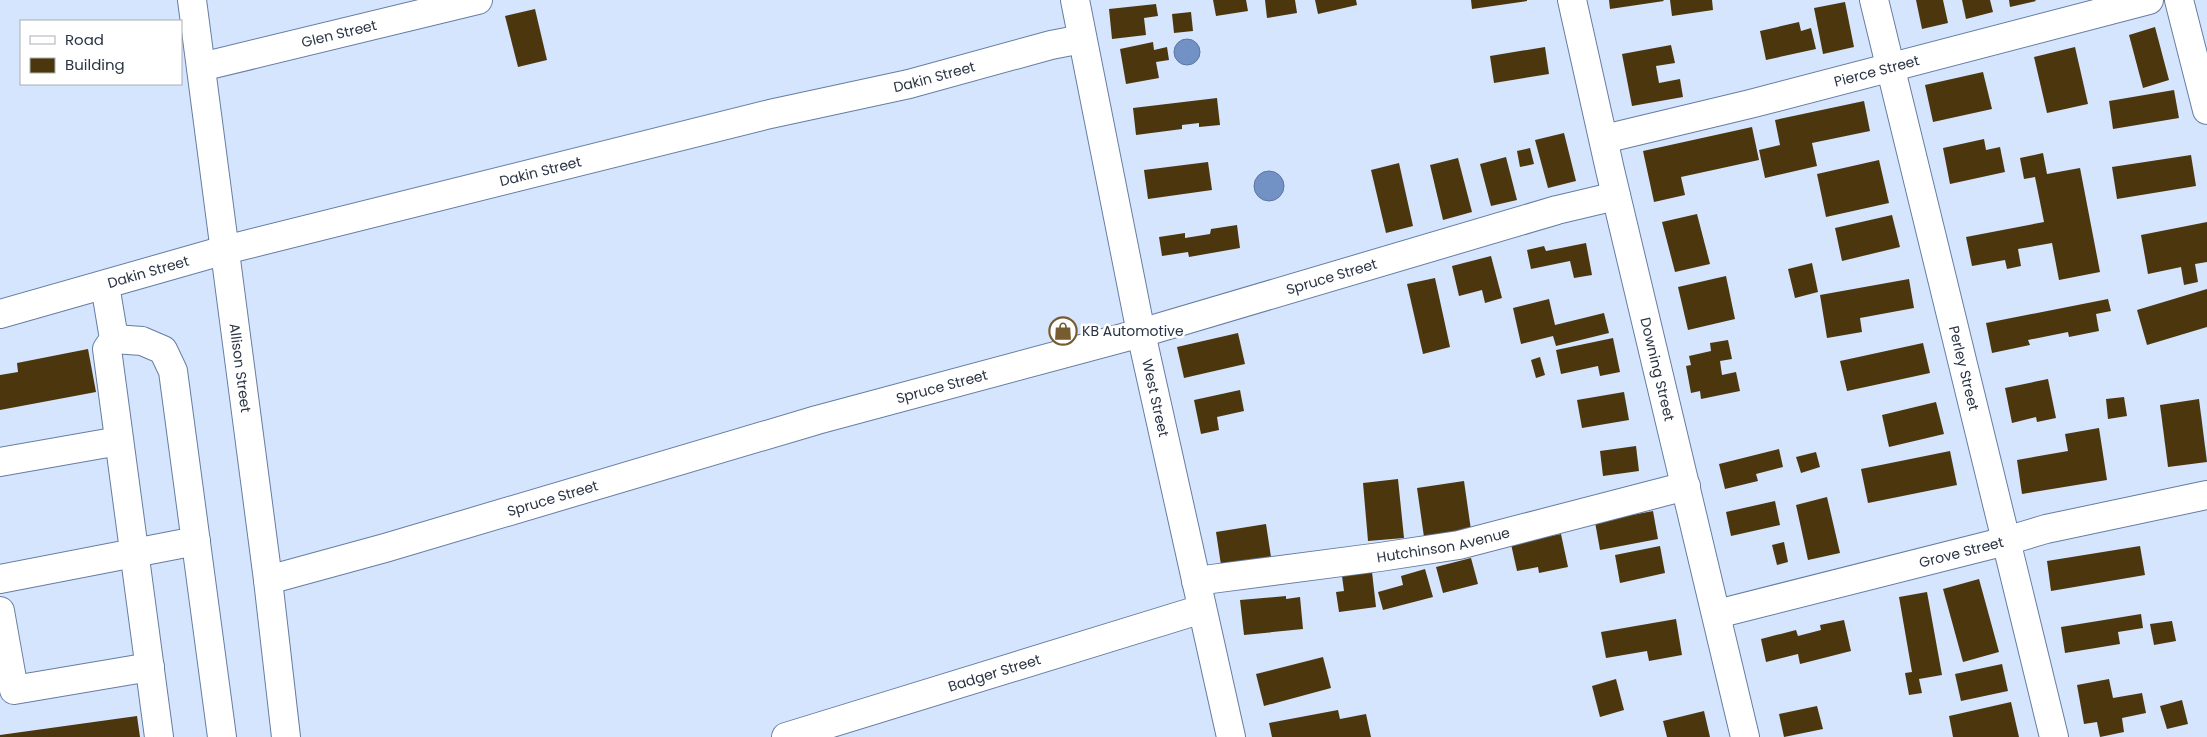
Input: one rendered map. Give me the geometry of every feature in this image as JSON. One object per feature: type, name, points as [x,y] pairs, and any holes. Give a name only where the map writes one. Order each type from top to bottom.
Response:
[{"type":"street","name":"Allison Street","points":[[192,0],[268,580],[286,737]]},
{"type":"street","name":"Glen Street","points":[[201,67],[478,0]]},
{"type":"street","name":"West Street","points":[[1075,0],[1141,333],[1231,737]]},
{"type":"street","name":"Downing Street","points":[[1572,0],[1616,196],[1746,737]]},
{"type":"street","name":"Perley Street","points":[[1874,0],[2054,737]]},
{"type":"street","name":"Pierce Street","points":[[1604,139],[1750,104],[2149,0]]},
{"type":"street","points":[[2179,0],[2207,110]]},
{"type":"street","name":"Dakin Street","points":[[0,314],[225,250],[770,114],[909,84],[1050,45],[1082,39]]},
{"type":"street","name":"Spruce Street","points":[[268,580],[385,548],[817,420],[1141,333],[1557,210],[1616,196]]},
{"type":"street","points":[[105,285],[114,339],[107,349],[159,737]]},
{"type":"street","points":[[114,339],[142,341],[163,350],[173,371],[222,737]]},
{"type":"street","points":[[0,462],[119,441]]},
{"type":"street","name":"Hutchinson Avenue","points":[[1196,581],[1459,545],[1686,486]]},
{"type":"street","name":"Grove Street","points":[[1717,614],[2006,541],[2046,529],[2207,495]]},
{"type":"street","points":[[0,579],[196,542]]},
{"type":"street","name":"Badger Street","points":[[786,737],[1202,609]]},
{"type":"street","points":[[0,611],[14,690],[150,667]]},
{"type":"water","points":[[1187,39],[1196,43],[1200,52],[1196,61],[1187,65],[1178,61],[1174,52],[1178,43]]},
{"type":"water","points":[[1269,171],[1275,172],[1283,180],[1283,192],[1275,200],[1269,201],[1263,200],[1255,192],[1254,186],[1255,180],[1263,172]]},
{"type":"building","points":[[1213,0],[1246,0],[1248,11],[1216,16]]},
{"type":"building","points":[[1265,0],[1295,0],[1297,13],[1267,18]]},
{"type":"building","points":[[1315,0],[1356,0],[1357,5],[1318,14]]},
{"type":"building","points":[[1471,0],[1527,0],[1527,1],[1472,9]]},
{"type":"building","points":[[1609,0],[1663,0],[1664,1],[1610,9]]},
{"type":"building","points":[[1670,0],[1712,0],[1713,10],[1672,16]]},
{"type":"building","points":[[1916,0],[1943,0],[1948,23],[1922,29]]},
{"type":"building","points":[[1962,0],[1990,0],[1993,12],[1966,19]]},
{"type":"building","points":[[2009,0],[2035,0],[2036,1],[2010,7]]},
{"type":"building","points":[[1845,2],[1854,47],[1823,54],[1814,8]]},
{"type":"building","points":[[1156,4],[1158,16],[1144,18],[1146,35],[1112,39],[1109,9]]},
{"type":"building","points":[[535,9],[547,60],[518,67],[505,16]]},
{"type":"building","points":[[1191,12],[1193,31],[1174,33],[1172,14]]},
{"type":"building","points":[[1799,22],[1801,31],[1811,28],[1816,49],[1766,60],[1760,31]]},
{"type":"building","points":[[2155,27],[2169,80],[2143,88],[2129,35]]},
{"type":"building","points":[[1153,42],[1154,50],[1167,47],[1169,60],[1156,62],[1159,78],[1126,84],[1120,49]]},
{"type":"building","points":[[1671,45],[1675,63],[1656,66],[1659,83],[1680,79],[1683,97],[1632,106],[1622,54]]},
{"type":"building","points":[[1545,47],[1549,74],[1494,83],[1490,56]]},
{"type":"building","points":[[2075,47],[2088,104],[2047,113],[2034,57]]},
{"type":"building","points":[[1983,72],[1992,109],[1933,122],[1925,85]]},
{"type":"building","points":[[2174,90],[2179,118],[2113,129],[2109,101]]},
{"type":"building","points":[[1217,98],[1220,125],[1199,127],[1199,123],[1182,125],[1182,129],[1136,135],[1133,108]]},
{"type":"building","points":[[1864,101],[1870,131],[1812,143],[1817,166],[1765,178],[1759,150],[1780,145],[1775,120]]},
{"type":"building","points":[[1752,127],[1759,160],[1681,177],[1685,195],[1654,202],[1643,151]]},
{"type":"building","points":[[1564,133],[1576,181],[1548,188],[1535,140]]},
{"type":"building","points":[[1984,139],[1986,150],[2000,147],[2005,172],[1950,184],[1943,148]]},
{"type":"building","points":[[1530,148],[1534,164],[1520,167],[1517,151]]},
{"type":"building","points":[[2043,153],[2047,174],[2080,168],[2100,272],[2059,280],[2052,243],[2018,249],[2021,266],[2007,269],[2005,260],[1972,266],[1966,237],[2044,222],[2035,177],[2024,179],[2020,158]]},
{"type":"building","points":[[2191,155],[2196,186],[2117,199],[2112,167]]},
{"type":"building","points":[[1506,157],[1517,200],[1491,206],[1480,164]]},
{"type":"building","points":[[1458,158],[1472,212],[1443,220],[1430,165]]},
{"type":"building","points":[[1879,160],[1889,203],[1826,217],[1817,174]]},
{"type":"building","points":[[1208,162],[1212,190],[1148,199],[1144,170]]},
{"type":"building","points":[[1399,163],[1413,226],[1386,233],[1371,170]]},
{"type":"building","points":[[1697,214],[1710,264],[1675,272],[1662,222]]},
{"type":"building","points":[[1892,215],[1900,247],[1842,261],[1835,228]]},
{"type":"building","points":[[2207,222],[2207,262],[2195,264],[2198,282],[2184,285],[2181,267],[2148,274],[2141,235]]},
{"type":"building","points":[[1237,225],[1240,248],[1189,257],[1188,252],[1162,256],[1159,237],[1185,233],[1185,238],[1210,234],[1211,229]]},
{"type":"building","points":[[1586,243],[1592,275],[1574,278],[1570,261],[1531,269],[1527,250],[1544,246],[1546,251]]},
{"type":"building","points":[[1491,256],[1502,298],[1485,303],[1482,290],[1459,296],[1452,266]]},
{"type":"building","points":[[1812,263],[1818,292],[1795,298],[1788,269]]},
{"type":"building","points":[[1726,276],[1735,319],[1688,330],[1678,287]]},
{"type":"building","points":[[1435,278],[1450,347],[1423,354],[1407,284]]},
{"type":"building","points":[[1909,279],[1914,308],[1860,318],[1862,332],[1827,338],[1820,295]]},
{"type":"building","points":[[2207,289],[2207,327],[2147,345],[2137,310]]},
{"type":"building","points":[[1549,299],[1555,325],[1604,313],[1609,333],[1556,346],[1553,336],[1521,344],[1513,308]]},
{"type":"building","points":[[2108,299],[2111,311],[2096,314],[2099,331],[2069,337],[2068,332],[2028,340],[2030,345],[1992,353],[1986,323]]},
{"type":"building","points":[[1238,333],[1245,364],[1184,378],[1177,347]]},
{"type":"building","points":[[1613,338],[1620,372],[1600,376],[1598,366],[1561,374],[1556,350]]},
{"type":"building","points":[[1728,340],[1732,359],[1720,361],[1722,375],[1736,372],[1740,391],[1701,399],[1700,391],[1691,393],[1686,366],[1691,365],[1689,356],[1711,351],[1710,343]]},
{"type":"building","points":[[1923,343],[1930,373],[1847,391],[1840,361]]},
{"type":"building","points":[[88,349],[96,392],[0,410],[0,375],[18,372],[17,363]]},
{"type":"building","points":[[1540,357],[1545,375],[1536,378],[1531,360]]},
{"type":"building","points":[[2048,379],[2056,418],[2037,422],[2036,417],[2012,423],[2005,388]]},
{"type":"building","points":[[1240,390],[1244,411],[1217,417],[1219,430],[1201,434],[1194,400]]},
{"type":"building","points":[[1624,392],[1629,420],[1582,428],[1577,400]]},
{"type":"building","points":[[2124,397],[2127,416],[2108,419],[2106,399]]},
{"type":"building","points":[[2199,399],[2207,462],[2168,467],[2160,405]]},
{"type":"building","points":[[1936,402],[1944,434],[1889,447],[1882,415]]},
{"type":"building","points":[[2099,428],[2107,480],[2022,494],[2017,460],[2068,451],[2065,434]]},
{"type":"building","points":[[1636,446],[1639,471],[1603,476],[1600,451]]},
{"type":"building","points":[[1779,449],[1783,467],[1756,474],[1758,481],[1725,489],[1719,464]]},
{"type":"building","points":[[1950,451],[1957,485],[1868,503],[1861,469]]},
{"type":"building","points":[[1816,452],[1820,467],[1801,473],[1796,457]]},
{"type":"building","points":[[1398,479],[1404,538],[1368,541],[1363,483]]},
{"type":"building","points":[[1464,481],[1471,530],[1424,537],[1417,488]]},
{"type":"building","points":[[1827,497],[1840,553],[1808,560],[1796,505]]},
{"type":"building","points":[[1775,501],[1780,525],[1731,536],[1726,512]]},
{"type":"building","points":[[1653,511],[1658,539],[1600,550],[1595,522]]},
{"type":"building","points":[[1266,524],[1271,557],[1221,565],[1216,532]]},
{"type":"building","points":[[1561,534],[1568,567],[1539,573],[1538,567],[1517,571],[1511,544]]},
{"type":"building","points":[[1784,542],[1788,562],[1777,565],[1772,545]]},
{"type":"building","points":[[1660,546],[1665,573],[1620,583],[1615,555]]},
{"type":"building","points":[[2140,546],[2145,575],[2051,591],[2047,561]]},
{"type":"building","points":[[1471,558],[1478,584],[1443,593],[1436,567]]},
{"type":"building","points":[[1425,569],[1433,597],[1383,610],[1378,592],[1403,585],[1401,576]]},
{"type":"building","points":[[1372,572],[1376,607],[1339,612],[1336,592],[1344,591],[1342,576]]},
{"type":"building","points":[[1979,579],[1999,652],[1963,662],[1943,589]]},
{"type":"building","points":[[1927,592],[1942,675],[1919,679],[1922,693],[1909,695],[1905,673],[1912,672],[1899,597]]},
{"type":"building","points":[[1286,596],[1286,599],[1300,597],[1303,629],[1244,635],[1240,600]]},
{"type":"building","points":[[2141,614],[2143,628],[2118,632],[2120,644],[2065,653],[2061,627]]},
{"type":"building","points":[[1676,619],[1682,655],[1649,661],[1647,651],[1606,658],[1601,632]]},
{"type":"building","points":[[1844,620],[1851,651],[1800,664],[1798,654],[1766,662],[1761,639],[1796,630],[1798,636],[1821,630],[1820,625]]},
{"type":"building","points":[[2172,621],[2176,641],[2154,645],[2150,624]]},
{"type":"building","points":[[1323,657],[1331,688],[1264,706],[1256,674]]},
{"type":"building","points":[[2002,664],[2008,691],[1961,701],[1955,674]]},
{"type":"building","points":[[1616,679],[1624,710],[1600,717],[1592,686]]},
{"type":"building","points":[[2109,679],[2113,698],[2142,693],[2146,713],[2122,718],[2124,732],[2100,737],[2097,722],[2084,724],[2077,685]]},
{"type":"building","points":[[2182,700],[2188,724],[2167,729],[2160,706]]},
{"type":"building","points":[[2011,702],[2019,737],[1953,737],[1949,716]]},
{"type":"building","points":[[1817,706],[1823,729],[1784,737],[1779,714]]},
{"type":"building","points":[[1338,710],[1340,719],[1366,714],[1371,737],[1272,737],[1269,723]]},
{"type":"building","points":[[1704,711],[1710,737],[1667,737],[1663,721]]},
{"type":"building","points":[[137,716],[140,737],[0,737],[0,735]]},
{"type":"place","name":"KB Automotive","points":[[1063,331]]}]
